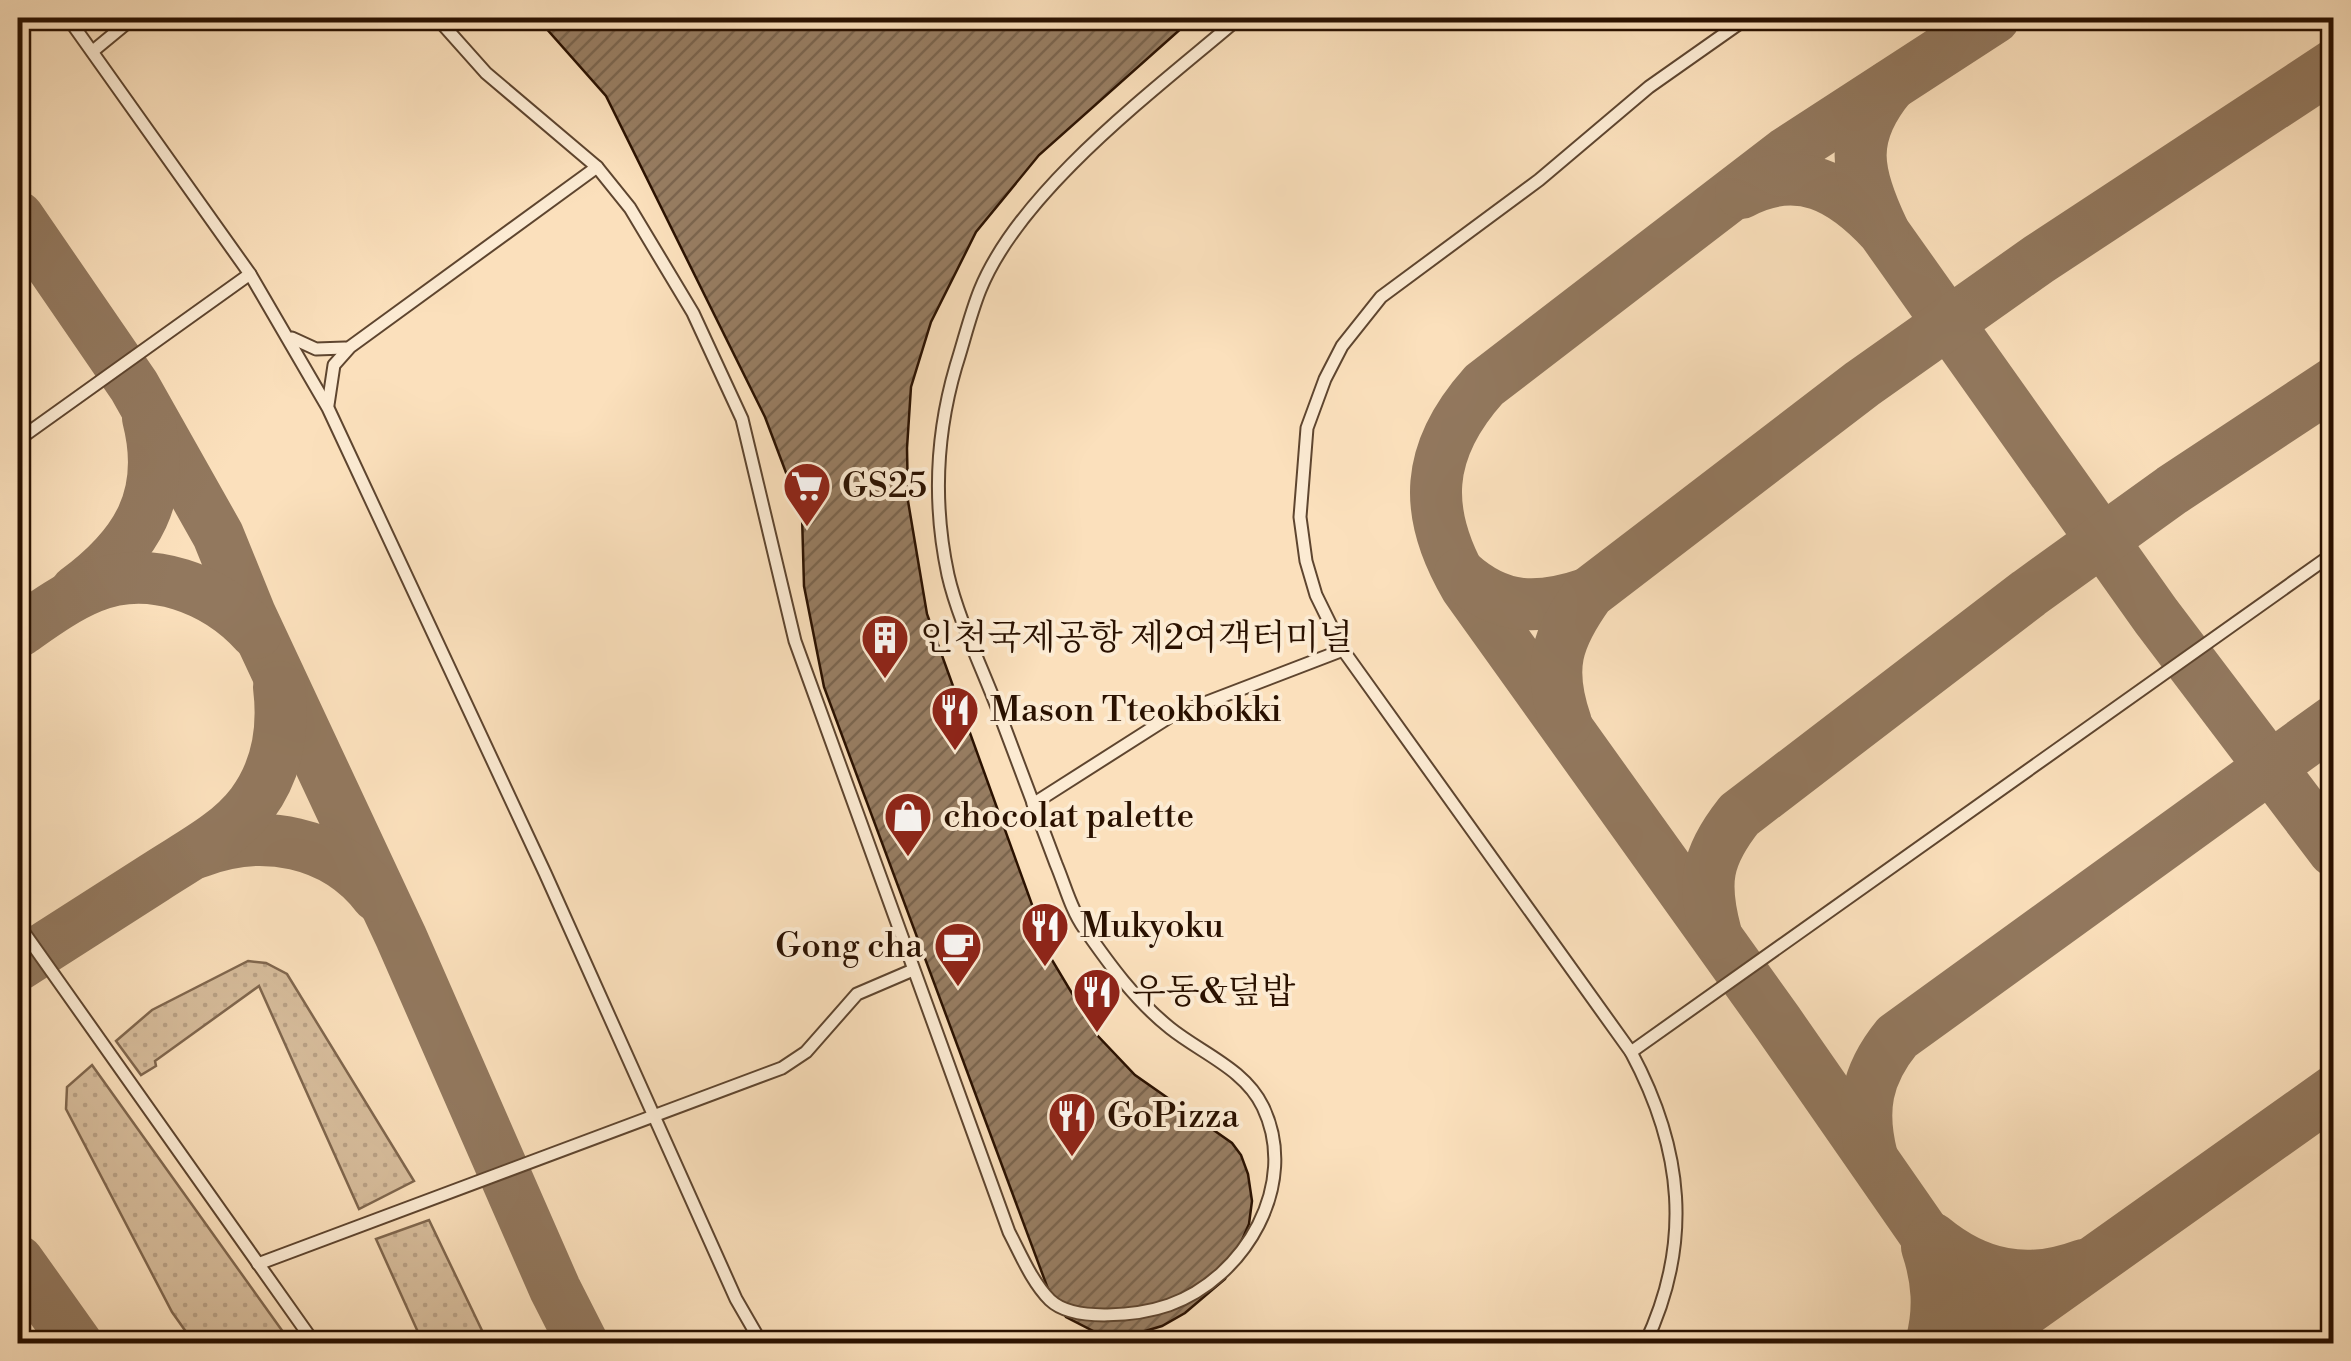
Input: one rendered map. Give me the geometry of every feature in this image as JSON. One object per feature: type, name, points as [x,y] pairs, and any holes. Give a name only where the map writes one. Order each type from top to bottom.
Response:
[{"type":"lane","points":[[68,18],[250,274],[328,408],[545,873],[736,1299],[762,1344]]},
{"type":"lane","points":[[93,51],[133,18]]},
{"type":"lane","points":[[438,18],[486,73],[596,167],[630,208],[693,313],[742,419],[795,641],[1009,1232],[1027,1268],[1052,1303],[1086,1313],[1116,1316],[1152,1311],[1186,1299],[1218,1278],[1251,1238],[1266,1210],[1277,1172],[1274,1140],[1263,1106],[1247,1083],[1169,1028],[1116,974],[1079,922],[948,577],[939,508],[939,446],[949,390],[981,288],[1004,247],[1070,166],[1238,18]]},
{"type":"lane","points":[[1645,1344],[1672,1268],[1677,1228],[1668,1136],[1654,1095],[1631,1052],[1344,650],[1316,594],[1306,561],[1300,516],[1307,428],[1325,379],[1342,346],[1382,297],[1539,180],[1649,87],[1747,18]]},
{"type":"lane","points":[[328,408],[334,365],[350,347],[596,167]]},
{"type":"lane","points":[[18,440],[250,274]]},
{"type":"lane","points":[[288,336],[316,349],[350,347]]},
{"type":"lane","points":[[1631,1052],[2334,553]]},
{"type":"lane","points":[[1034,804],[1172,716],[1344,650]]},
{"type":"lane","points":[[18,924],[315,1344]]},
{"type":"lane","points":[[258,1264],[782,1068],[806,1052],[856,994],[913,970]]},
{"type":"shaded area","points":[[248,961],[266,963],[287,974],[414,1181],[359,1209],[259,986],[141,1075],[116,1041],[152,1010]]},
{"type":"shaded area","points":[[92,1065],[291,1343],[194,1343],[172,1312],[66,1109],[67,1087]]},
{"type":"shaded area","points":[[429,1220],[488,1343],[422,1341],[376,1239]]},
{"type":"building","name":"인천국제공항 제2여객터미널","points":[[537,18],[1193,18],[1039,155],[976,232],[931,322],[911,387],[907,448],[908,501],[927,614],[1052,960],[1097,1035],[1135,1075],[1232,1143],[1248,1174],[1252,1201],[1249,1224],[1225,1279],[1185,1313],[1162,1326],[1125,1337],[1103,1336],[1066,1317],[1048,1289],[824,687],[804,586],[802,515],[765,417],[606,96]]},
{"type":"taxiway","points":[[1994,18],[1786,153],[1484,385],[1450,434],[1436,483],[1442,533],[1466,587],[1778,1023],[2001,1344]]},
{"type":"taxiway","points":[[1566,723],[1557,686],[1558,655],[1569,625],[1589,593],[1862,384],[2039,259],[2334,65]]},
{"type":"taxiway","points":[[1883,230],[1867,191],[1861,156],[1867,122],[1890,86]]},
{"type":"taxiway","points":[[1741,193],[1782,180],[1819,184],[1852,203],[1883,231],[2156,616],[2334,851]]},
{"type":"taxiway","points":[[18,217],[134,386],[218,535],[250,614],[401,937],[555,1289],[583,1344]]},
{"type":"taxiway","points":[[1716,934],[1709,899],[1710,871],[1720,844],[1739,815],[2029,593],[2172,490],[2334,383]]},
{"type":"taxiway","points":[[76,591],[116,556],[142,517],[154,472],[148,418]]},
{"type":"taxiway","points":[[1460,574],[1490,595],[1521,604],[1554,602],[1589,593]]},
{"type":"taxiway","points":[[18,632],[82,591],[114,580],[136,578],[159,579],[202,593],[240,617],[256,633]]},
{"type":"taxiway","points":[[18,965],[206,845],[242,815],[261,791],[273,762],[280,733],[279,687]]},
{"type":"taxiway","points":[[1872,1157],[1866,1124],[1868,1094],[1878,1065],[1897,1037],[2334,721]]},
{"type":"taxiway","points":[[199,852],[247,841],[296,844],[340,862],[377,896]]},
{"type":"taxiway","points":[[1978,1344],[2334,1091]]},
{"type":"taxiway","points":[[1932,1238],[1967,1261],[2004,1274],[2042,1275],[2083,1265]]},
{"type":"taxiway","points":[[1927,1247],[1936,1295],[1931,1344]]},
{"type":"taxiway","points":[[18,1261],[77,1344]]},
{"type":"place","name":"GS25","points":[[807,528]]},
{"type":"place","name":"인천국제공항 제2여객터미널","points":[[885,680]]},
{"type":"place","name":"Mason Tteokbokki","points":[[955,752]]},
{"type":"place","name":"chocolat palette","points":[[908,858]]},
{"type":"place","name":"Mukyoku","points":[[1045,968]]},
{"type":"place","name":"Gong cha","points":[[958,988]]},
{"type":"place","name":"우동&덮밥","points":[[1097,1034]]},
{"type":"place","name":"GoPizza","points":[[1072,1158]]}]
